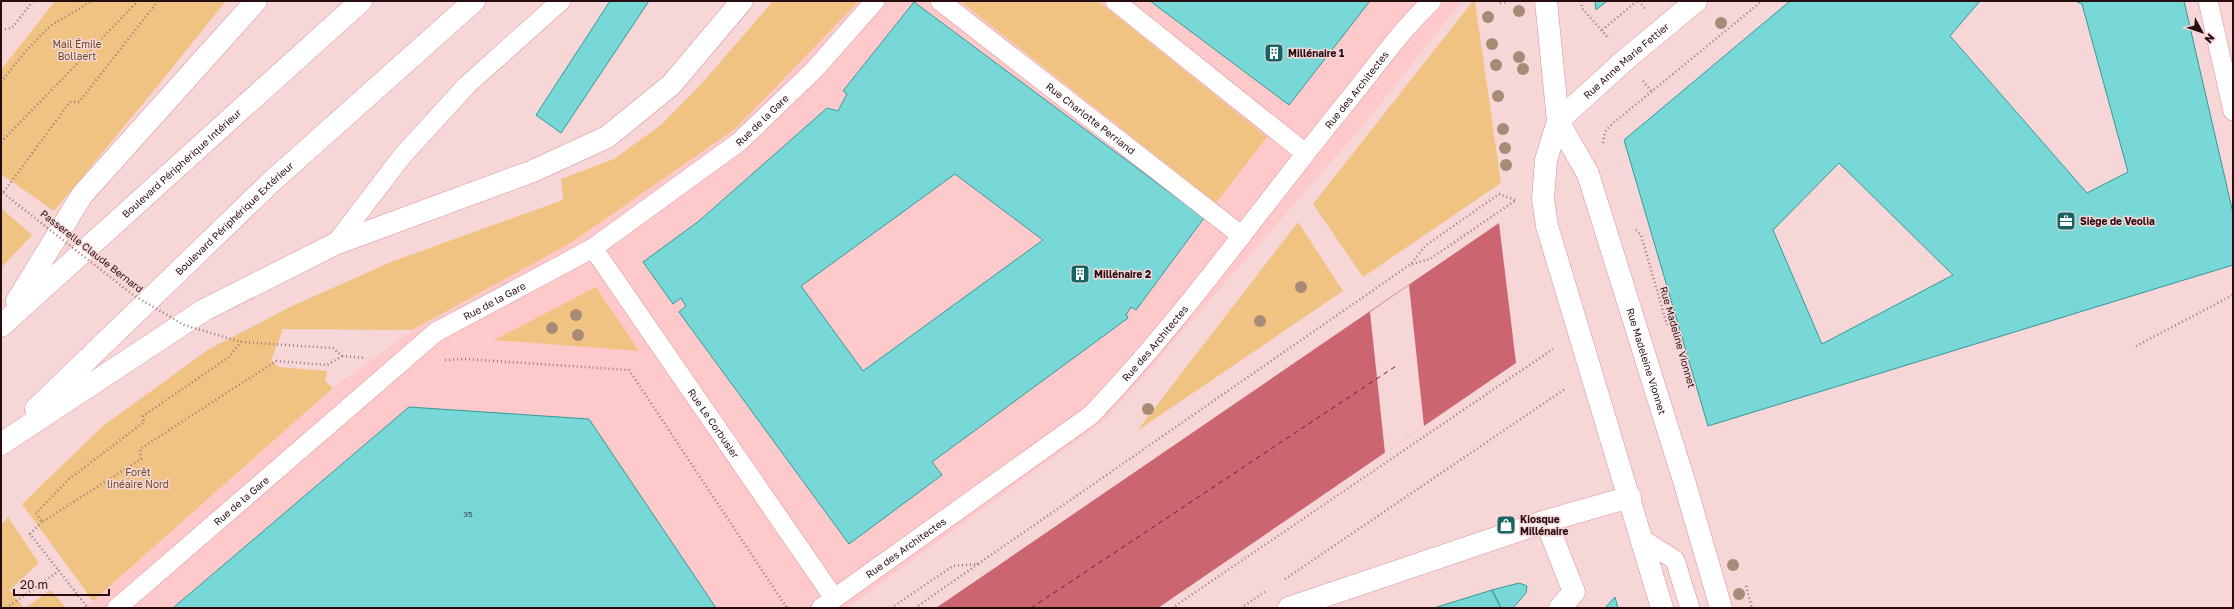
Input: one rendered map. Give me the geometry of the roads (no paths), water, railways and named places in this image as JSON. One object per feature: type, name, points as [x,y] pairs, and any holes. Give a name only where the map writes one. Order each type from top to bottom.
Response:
[{"type":"main road","points":[[2,324],[82,194],[256,1]]},
{"type":"main road","name":"Boulevard Périphérique Intérieur","points":[[2,324],[362,1]]},
{"type":"main road","name":"Boulevard Périphérique Extérieur","points":[[1,444],[270,183],[474,1]]},
{"type":"main road","points":[[1,444],[204,310],[335,244],[533,171],[607,137],[671,85],[742,1]]},
{"type":"main road","name":"Rue Madeleine Vionnet","points":[[1546,1],[1558,121],[1546,160],[1543,200],[1547,226],[1662,608]]},
{"type":"main road","name":"Rue Anne Marie Fettier","points":[[1558,121],[1625,60],[1696,1]]},
{"type":"main road","name":"Rue Madeleine Vionnet","points":[[1558,121],[1588,174],[1685,484],[1721,608]]},
{"type":"main road","points":[[1289,608],[1546,521],[1630,498]]},
{"type":"main road","points":[[1546,521],[1574,592],[1560,608]]},
{"type":"lane","points":[[335,244],[408,149],[467,85],[561,1]]},
{"type":"lane","name":"Rue de la Gare","points":[[117,608],[436,332],[593,248],[739,142],[815,69],[875,1]]},
{"type":"lane","name":"Rue Charlotte Perriand","points":[[940,1],[1242,236]]},
{"type":"lane","points":[[1114,1],[1305,153]]},
{"type":"lane","points":[[2208,1],[2233,111]]},
{"type":"lane","name":"Rue des Architectes","points":[[827,603],[1091,415],[1118,386],[1242,236],[1305,153],[1428,4]]},
{"type":"lane","name":"Rue Le Corbusier","points":[[593,248],[827,603]]},
{"type":"lane","points":[[1642,539],[1675,560],[1690,608]]},
{"type":"place","name":"Millénaire 1","points":[[1274,53]]},
{"type":"place","name":"Siège de Veolia","points":[[2066,221]]},
{"type":"place","name":"Millénaire 2","points":[[1080,274]]},
{"type":"place","name":"Kiosque Millénaire","points":[[1506,525]]},
{"type":"park label","name":"Mail Émile Bollaert","points":[[77,50]]},
{"type":"park label","name":"Forêt linéaire Nord","points":[[138,478]]}]
